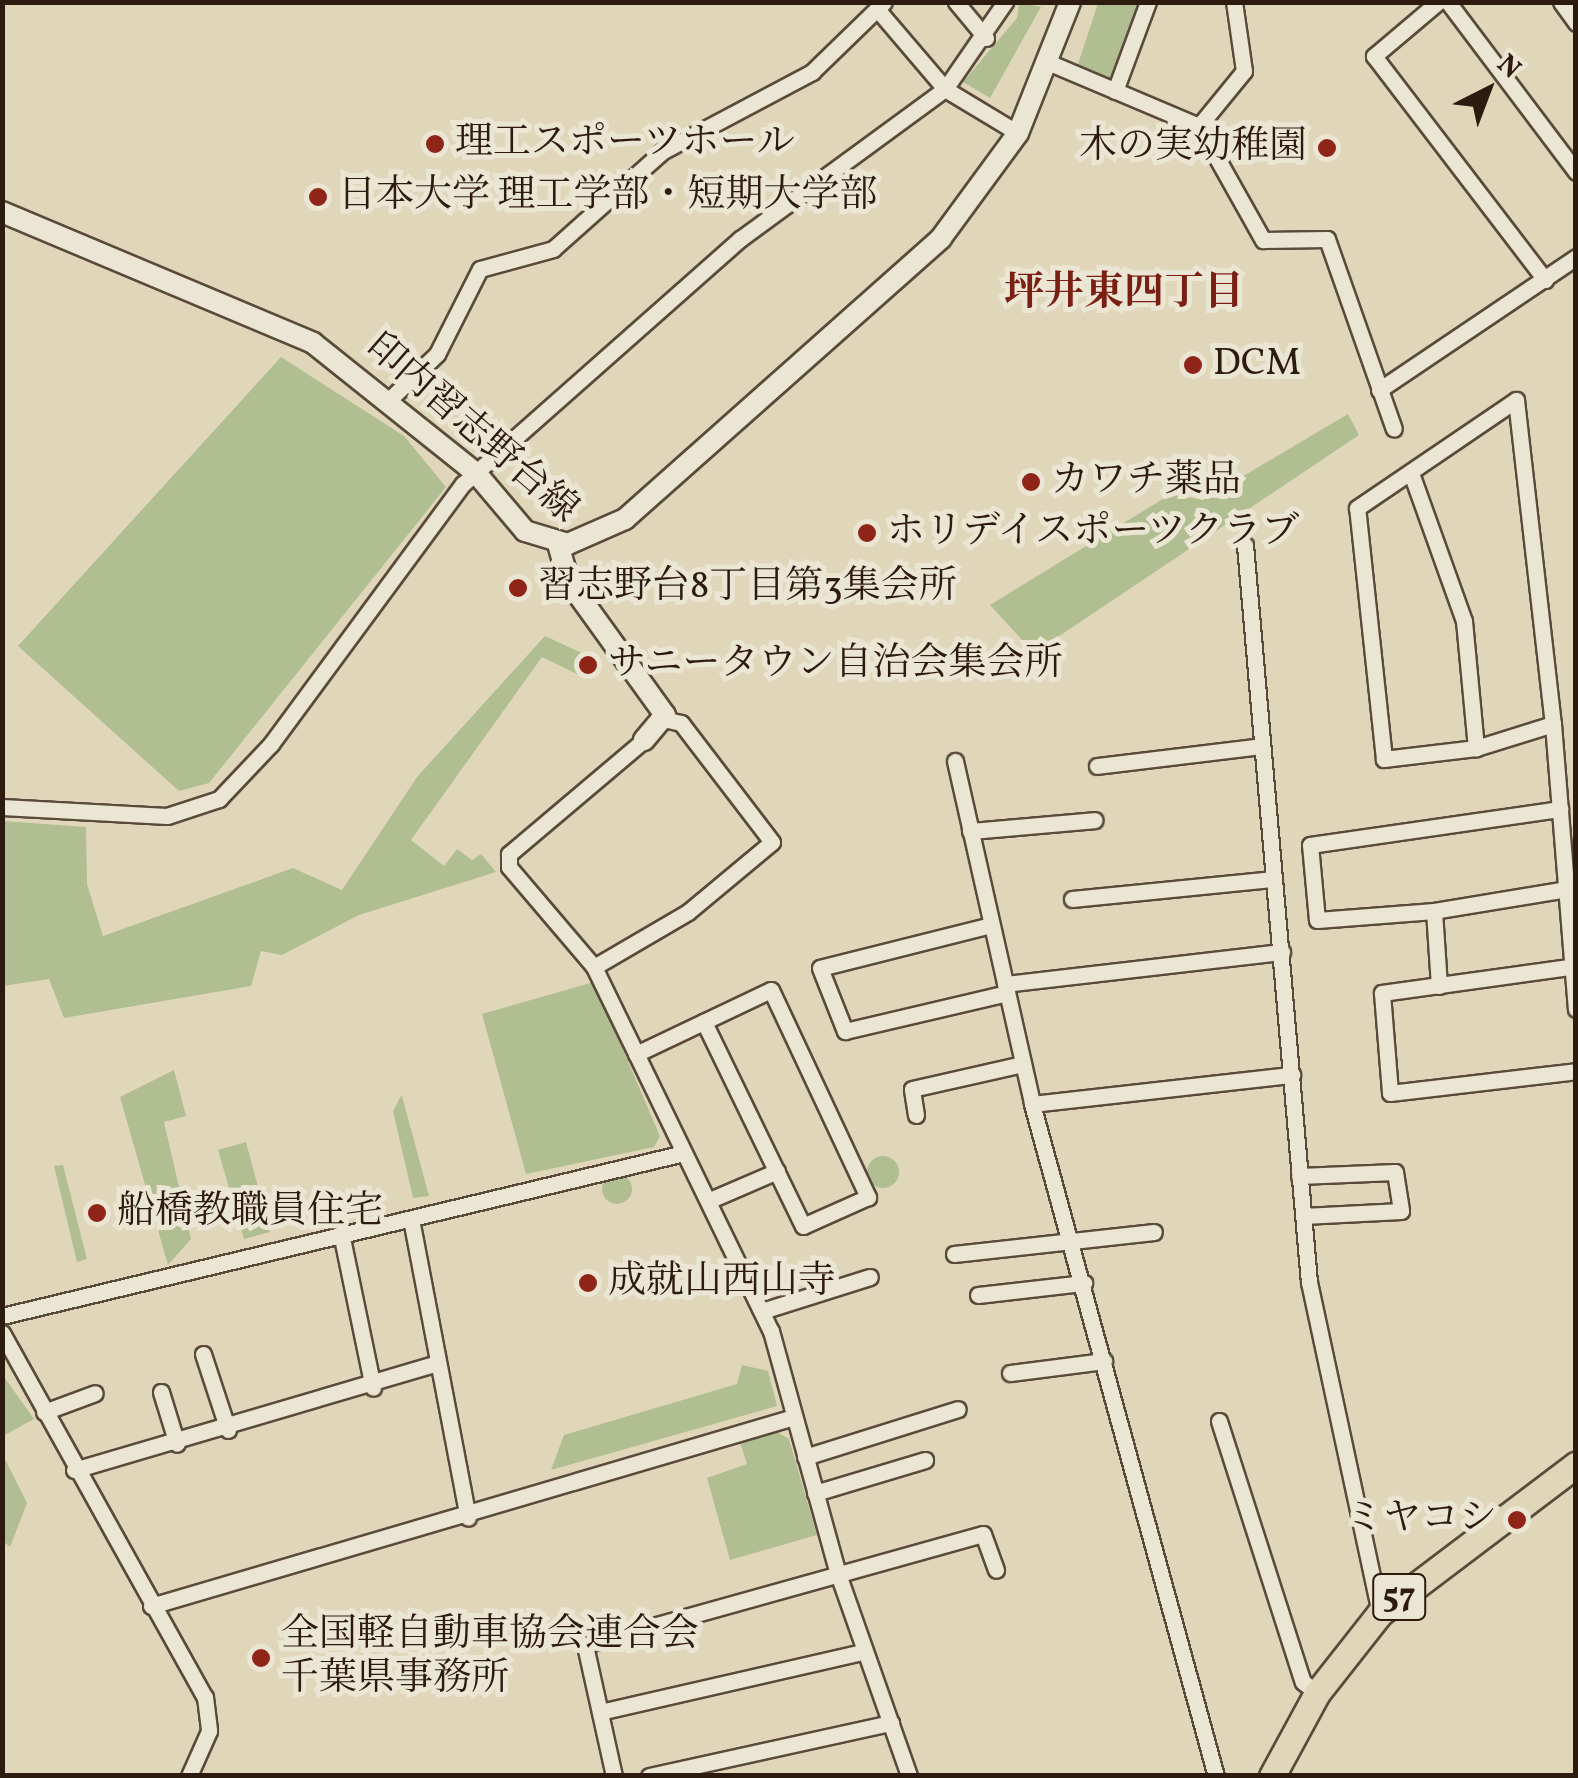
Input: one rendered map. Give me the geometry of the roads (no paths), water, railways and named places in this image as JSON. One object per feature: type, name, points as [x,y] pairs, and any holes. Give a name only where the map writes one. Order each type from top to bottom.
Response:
[{"type":"main road","name":"57","points":[[1272,1776],[1317,1693],[1380,1613],[1576,1465]]},
{"type":"street","points":[[956,2],[986,38]]},
{"type":"street","points":[[2,806],[167,816],[218,799],[272,744],[476,473],[740,239],[944,89],[986,38],[1005,2]]},
{"type":"street","points":[[558,544],[625,519],[910,268],[979,193],[1018,133],[1050,63],[1070,2]]},
{"type":"street","points":[[1115,92],[1148,2]]},
{"type":"street","points":[[1198,126],[1244,71],[1234,2]]},
{"type":"street","points":[[1438,2],[1374,56],[1545,280]]},
{"type":"street","points":[[1448,2],[1576,172]]},
{"type":"street","points":[[1561,2],[1576,22]]},
{"type":"street","points":[[391,398],[437,354],[480,269],[553,248],[664,151],[812,72],[881,6],[944,89],[1018,133]]},
{"type":"street","points":[[1050,63],[1198,126],[1263,240],[1327,238],[1394,430]]},
{"type":"street","name":"印内習志野台線","points":[[2,212],[243,306],[391,398],[476,473],[524,531],[558,544],[569,582],[661,712]]},
{"type":"street","points":[[1379,390],[1576,257]]},
{"type":"street","points":[[1553,724],[1476,748],[1384,759],[1357,508],[1516,400],[1553,724],[1576,1008]]},
{"type":"street","points":[[1412,473],[1464,622],[1476,748]]},
{"type":"street","points":[[1245,545],[1303,1216],[1332,1406],[1380,1613]]},
{"type":"street","points":[[594,967],[688,912],[772,842],[681,723],[661,712],[644,740],[509,854],[509,867],[594,967],[762,1311],[836,1571],[909,1776]]},
{"type":"street","points":[[1096,766],[1262,746]]},
{"type":"street","points":[[955,762],[1032,1104],[1216,1776]]},
{"type":"street","points":[[1560,809],[1310,844],[1317,920],[1434,912],[1568,889]]},
{"type":"street","points":[[970,831],[1095,820]]},
{"type":"street","points":[[1072,899],[1274,879]]},
{"type":"street","points":[[1434,912],[1440,986]]},
{"type":"street","points":[[991,925],[820,968],[845,1031],[1006,989],[1282,952]]},
{"type":"street","points":[[1574,967],[1382,994],[1390,1093],[1576,1071]]},
{"type":"street","points":[[636,1054],[771,990],[868,1197],[803,1226],[704,1022]]},
{"type":"street","points":[[916,1115],[912,1088],[1023,1064]]},
{"type":"street","points":[[1032,1104],[1292,1075]]},
{"type":"street","points":[[2,1316],[684,1153]]},
{"type":"street","points":[[710,1200],[777,1171]]},
{"type":"street","points":[[1299,1176],[1395,1172],[1400,1210],[1303,1216]]},
{"type":"street","points":[[411,1219],[468,1518]]},
{"type":"street","points":[[954,1254],[1154,1232]]},
{"type":"street","points":[[340,1233],[372,1388]]},
{"type":"street","points":[[762,1311],[870,1277]]},
{"type":"street","points":[[978,1295],[1084,1283]]},
{"type":"street","points":[[2,1334],[74,1470],[209,1707],[189,1776]]},
{"type":"street","points":[[203,1354],[228,1430]]},
{"type":"street","points":[[1010,1373],[1104,1361]]},
{"type":"street","points":[[74,1470],[372,1388],[437,1363]]},
{"type":"street","points":[[161,1392],[177,1444]]},
{"type":"street","points":[[44,1412],[95,1393]]},
{"type":"street","points":[[805,1457],[958,1408]]},
{"type":"street","points":[[151,1606],[468,1518],[621,1462],[794,1418]]},
{"type":"street","points":[[1219,1421],[1303,1682],[1317,1693]]},
{"type":"street","points":[[814,1493],[925,1460]]},
{"type":"street","points":[[614,1776],[585,1644],[836,1571],[984,1534],[996,1570]]},
{"type":"street","points":[[600,1712],[863,1652]]},
{"type":"street","points":[[649,1776],[891,1723]]},
{"type":"place","name":"理工スポーツホール","points":[[435,144]]},
{"type":"place","name":"木の実幼稚園","points":[[1327,148]]},
{"type":"place","name":"日本大学 理工学部・短期大学部","points":[[318,197]]},
{"type":"place","name":"DCM","points":[[1193,365]]},
{"type":"place","name":"カワチ薬品","points":[[1031,482]]},
{"type":"place","name":"ホリデイスポーツクラブ","points":[[867,533]]},
{"type":"place","name":"習志野台8丁目第3集会所","points":[[518,588]]},
{"type":"place","name":"サニータウン自治会集会所","points":[[588,665]]},
{"type":"place","name":"船橋教職員住宅","points":[[97,1213]]},
{"type":"place","name":"成就山西山寺","points":[[588,1283]]},
{"type":"place","name":"ミヤコシ","points":[[1517,1520]]},
{"type":"place","name":"全国軽自動車協会連合会 千葉県事務所","points":[[261,1658]]},
{"type":"district","name":"坪井東四丁目","points":[[1124,294]]}]
